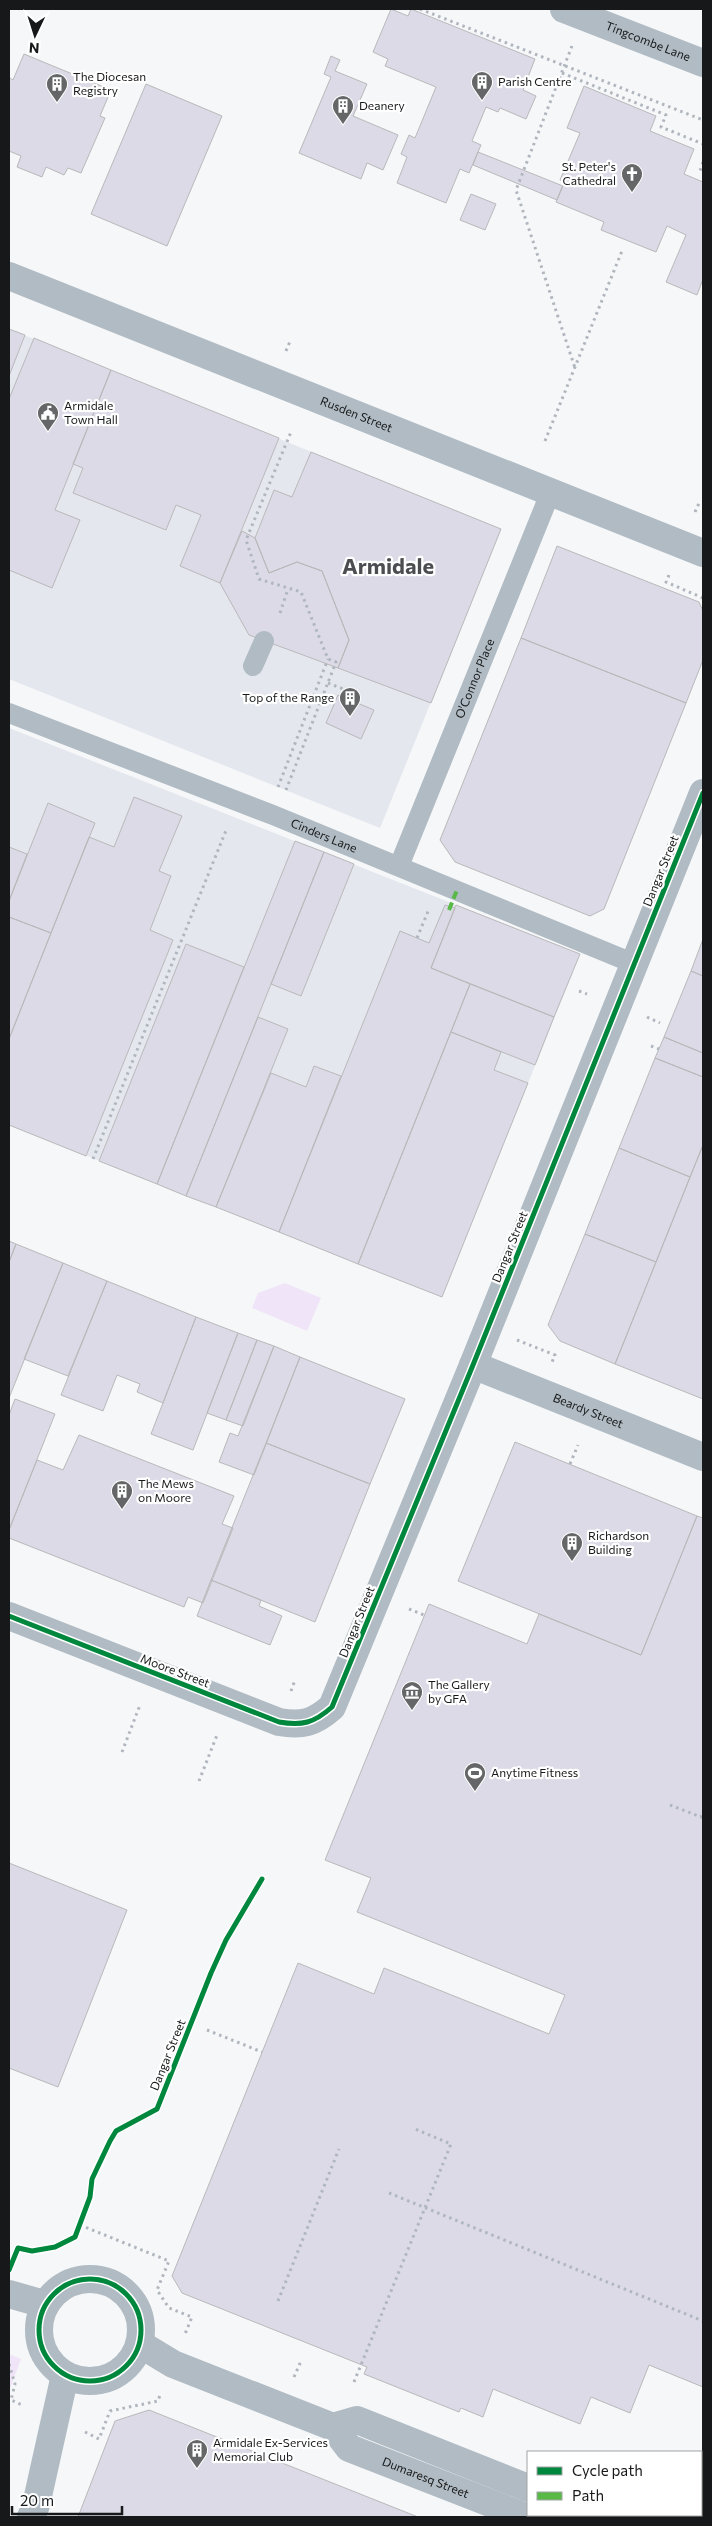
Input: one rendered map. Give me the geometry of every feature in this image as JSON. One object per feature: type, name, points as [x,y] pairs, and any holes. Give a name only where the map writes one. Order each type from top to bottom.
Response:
[{"type":"street","name":"Tingcombe Lane","points":[[564,9],[703,63]]},
{"type":"street","name":"Rusden Street","points":[[9,276],[703,553]]},
{"type":"street","name":"Dangar Street","points":[[332,1707],[474,1365],[703,793]]},
{"type":"street","name":"Beardy Street","points":[[474,1365],[703,1457]]},
{"type":"street","name":"Moore Street","points":[[9,1616],[280,1722],[298,1725],[310,1723],[332,1707]]},
{"type":"street","points":[[93,2278],[111,2283],[126,2293],[137,2308],[142,2326],[140,2344],[128,2365],[109,2378],[88,2383],[65,2375],[49,2362],[40,2344],[38,2324],[44,2304],[57,2290],[74,2281],[93,2278]]},
{"type":"street","points":[[9,2294],[44,2304]]},
{"type":"street","points":[[140,2344],[173,2364],[333,2427],[356,2420],[527,2488]]},
{"type":"street","points":[[31,2517],[36,2505],[65,2375]]},
{"type":"street","name":"Dumaresq Street","points":[[333,2427],[349,2448],[526,2517]]},
{"type":"lane","name":"O'Connor Place","points":[[399,866],[551,491]]},
{"type":"lane","points":[[253,666],[264,641]]},
{"type":"lane","name":"Cinders Lane","points":[[9,714],[399,866],[635,964]]},
{"type":"path","points":[[420,9],[703,120]]},
{"type":"path","points":[[567,60],[516,190],[575,368]]},
{"type":"path","points":[[562,73],[666,114],[661,127],[703,144]]},
{"type":"path","points":[[703,162],[700,171],[703,172]]},
{"type":"path","points":[[545,441],[622,251]]},
{"type":"path","points":[[286,350],[291,340]]},
{"type":"path","points":[[276,793],[328,659],[301,592],[259,579],[246,540],[291,432]]},
{"type":"path","points":[[695,512],[699,503]]},
{"type":"path","points":[[669,575],[666,582],[703,598]]},
{"type":"path","points":[[280,613],[288,588]]},
{"type":"path","points":[[284,796],[336,662],[328,659]]},
{"type":"path","points":[[328,682],[351,692]]},
{"type":"path","points":[[93,1159],[238,802]]},
{"type":"path","points":[[579,991],[589,994]]},
{"type":"path","points":[[650,1019],[660,1022]]},
{"type":"path","points":[[651,1046],[659,1049]]},
{"type":"path","points":[[521,1342],[555,1355],[550,1369]]},
{"type":"path","points":[[570,1464],[578,1446]]},
{"type":"path","points":[[410,1609],[424,1615]]},
{"type":"path","points":[[122,1752],[140,1705]]},
{"type":"path","points":[[199,1781],[217,1735]]},
{"type":"path","points":[[670,1804],[701,1817],[703,1812]]},
{"type":"path","points":[[207,2030],[262,2052]]},
{"type":"path","points":[[354,2382],[451,2144],[415,2129]]},
{"type":"path","points":[[278,2301],[339,2149]]},
{"type":"path","points":[[389,2193],[703,2321]]},
{"type":"path","points":[[82,2218],[79,2228],[169,2261],[157,2290],[168,2308],[192,2317],[186,2332]]},
{"type":"path","points":[[297,2371],[301,2361]]},
{"type":"path","points":[[9,2364],[15,2384],[11,2400],[29,2408]]},
{"type":"path","points":[[86,2433],[99,2439],[110,2411],[158,2401],[164,2388]]},
{"type":"shaded area","points":[[9,329],[501,529],[380,828],[9,679]]},
{"type":"shaded area","points":[[9,728],[580,954],[442,1297],[9,1125]]},
{"type":"shaded area","points":[[285,1283],[321,1298],[307,1331],[252,1308],[258,1293]]},
{"type":"shaded area","points":[[9,2354],[21,2359],[9,2392]]},
{"type":"building","name":"Parish Centre","points":[[391,9],[408,16],[411,9],[535,59],[523,90],[536,96],[526,119],[500,108],[498,112],[486,107],[472,141],[481,145],[469,173],[460,169],[446,203],[397,183],[407,157],[401,154],[409,135],[415,138],[436,87],[385,66],[388,59],[373,52]]},
{"type":"building","name":"The Diocesan Registry","points":[[24,54],[111,90],[100,116],[105,118],[81,173],[68,168],[64,175],[46,167],[42,177],[17,167],[21,156],[9,151],[9,80],[10,78],[13,80]]},
{"type":"building","name":"Deanery","points":[[331,56],[340,60],[335,71],[367,84],[353,116],[398,135],[383,170],[367,163],[361,179],[299,153],[331,77],[324,74]]},
{"type":"building","points":[[146,84],[222,116],[167,246],[91,214]]},
{"type":"building","name":"St. Peter's Cathedral","points":[[584,86],[656,116],[650,131],[694,149],[684,174],[703,182],[703,279],[697,295],[666,282],[686,235],[667,226],[656,252],[601,230],[604,222],[556,202],[564,182],[560,180],[580,133],[567,128]]},
{"type":"building","points":[[478,152],[563,186],[557,200],[473,165]]},
{"type":"building","points":[[471,194],[496,204],[485,230],[460,220]]},
{"type":"building","points":[[9,329],[25,335],[9,376]]},
{"type":"building","name":"Armidale Town Hall","points":[[34,338],[111,370],[55,510],[80,520],[52,588],[9,570],[9,399]]},
{"type":"building","points":[[111,370],[279,438],[220,583],[180,566],[201,515],[176,505],[166,530],[73,493],[83,468],[73,464]]},
{"type":"building","points":[[311,452],[501,529],[431,703],[338,668],[349,640],[322,571],[297,562],[269,573],[255,538],[274,490],[292,497]]},
{"type":"building","points":[[242,531],[255,538],[269,573],[297,562],[322,571],[349,640],[338,668],[249,635],[220,583]]},
{"type":"building","points":[[557,546],[699,602],[703,611],[703,660],[686,703],[521,638]]},
{"type":"building","points":[[521,638],[686,703],[604,909],[590,916],[455,862],[440,840]]},
{"type":"building","name":"Top of the Range","points":[[338,695],[374,710],[361,739],[326,723]]},
{"type":"building","points":[[134,797],[182,816],[159,871],[171,876],[150,930],[173,940],[86,1156],[9,1125],[9,1039],[89,837],[114,847]]},
{"type":"building","points":[[48,803],[95,823],[51,933],[9,917],[9,901]]},
{"type":"building","points":[[295,841],[324,852],[186,1196],[157,1184]]},
{"type":"building","points":[[9,847],[27,854],[9,901]]},
{"type":"building","points":[[324,852],[354,864],[301,996],[271,984]]},
{"type":"building","points":[[445,905],[455,908],[431,968],[470,984],[358,1264],[279,1232],[400,931],[429,943]]},
{"type":"building","points":[[456,905],[580,954],[554,1017],[431,968]]},
{"type":"building","points":[[9,917],[51,933],[9,1039]]},
{"type":"building","points":[[703,939],[703,976],[691,971]]},
{"type":"building","points":[[186,944],[244,967],[157,1184],[99,1161]]},
{"type":"building","points":[[691,971],[703,976],[703,1053],[664,1037]]},
{"type":"building","points":[[470,984],[554,1017],[535,1065],[451,1032]]},
{"type":"building","points":[[258,1017],[288,1029],[216,1207],[186,1196]]},
{"type":"building","points":[[451,1032],[501,1052],[494,1070],[528,1083],[442,1297],[358,1264]]},
{"type":"building","points":[[664,1037],[703,1053],[703,1077],[655,1058]]},
{"type":"building","points":[[655,1058],[703,1077],[703,1145],[690,1177],[619,1148]]},
{"type":"building","points":[[314,1066],[341,1076],[279,1232],[216,1207],[271,1073],[306,1087]]},
{"type":"building","points":[[703,1145],[703,1399],[615,1364]]},
{"type":"building","points":[[619,1148],[690,1177],[656,1262],[585,1234]]},
{"type":"building","points":[[585,1234],[656,1262],[615,1364],[560,1341],[548,1325]]},
{"type":"building","points":[[9,1241],[16,1244],[9,1262]]},
{"type":"building","points":[[16,1244],[63,1263],[9,1398],[9,1262]]},
{"type":"building","points":[[63,1263],[107,1281],[68,1376],[24,1359]]},
{"type":"building","points":[[107,1281],[196,1317],[163,1403],[137,1392],[140,1384],[117,1375],[103,1411],[61,1395]]},
{"type":"building","points":[[196,1317],[238,1333],[193,1450],[151,1434]]},
{"type":"building","points":[[238,1333],[257,1340],[226,1420],[207,1413]]},
{"type":"building","points":[[257,1340],[274,1346],[243,1426],[226,1420]]},
{"type":"building","points":[[274,1346],[300,1357],[254,1475],[219,1462],[230,1433],[238,1436]]},
{"type":"building","points":[[300,1357],[405,1399],[370,1484],[266,1443]]},
{"type":"building","points":[[15,1399],[55,1414],[9,1530],[9,1415]]},
{"type":"building","name":"The Mews on Moore","points":[[79,1435],[234,1496],[222,1524],[233,1528],[203,1603],[188,1597],[184,1607],[9,1538],[9,1530],[37,1460],[63,1470]]},
{"type":"building","name":"Richardson Building","points":[[515,1442],[697,1516],[641,1655],[458,1581]]},
{"type":"building","points":[[266,1443],[370,1484],[315,1622],[211,1580]]},
{"type":"building","points":[[697,1516],[703,1518],[703,2387],[649,2365],[630,2413],[591,2397],[580,2424],[493,2389],[483,2417],[461,2408],[459,2412],[364,2374],[367,2367],[182,2293],[172,2276],[298,1963],[374,1994],[384,1968],[549,2034],[565,1995],[357,1912],[371,1878],[325,1860],[429,1604],[527,1644],[539,1614],[641,1655]]},
{"type":"building","points":[[211,1580],[261,1600],[259,1606],[282,1616],[270,1645],[197,1616]]},
{"type":"building","points":[[9,1863],[127,1910],[58,2087],[9,2068]]},
{"type":"building","name":"Armidale Ex-Services Memorial Club","points":[[149,2410],[418,2517],[78,2517],[115,2421]]},
{"type":"marked path","points":[[449,910],[457,890]]},
{"type":"cycle path","points":[[9,1616],[279,1722],[294,1724],[307,1722],[319,1717],[332,1707],[473,1365],[703,793]]},
{"type":"cycle path","points":[[9,2270],[18,2248],[32,2251],[55,2247],[75,2237],[90,2197],[92,2179],[110,2141],[116,2131],[157,2109],[226,1940],[262,1879]]},
{"type":"cycle path","points":[[90,2279],[100,2280],[119,2287],[133,2301],[140,2320],[141,2330],[140,2340],[133,2359],[119,2373],[100,2380],[90,2381],[80,2380],[61,2373],[47,2359],[40,2340],[39,2330],[40,2320],[47,2301],[61,2287],[80,2280],[90,2279]]},
{"type":"place","name":"Parish Centre","points":[[482,101]]},
{"type":"place","name":"The Diocesan Registry","points":[[57,103]]},
{"type":"place","name":"Deanery","points":[[343,125]]},
{"type":"place","name":"St. Peter's Cathedral","points":[[632,193]]},
{"type":"place","name":"Armidale Town Hall","points":[[48,432]]},
{"type":"place","name":"Top of the Range","points":[[350,717]]},
{"type":"place","name":"The Mews on Moore","points":[[122,1510]]},
{"type":"place","name":"Richardson Building","points":[[572,1562]]},
{"type":"place","name":"The Gallery by GFA","points":[[412,1711]]},
{"type":"place","name":"Anytime Fitness","points":[[475,1792]]},
{"type":"place","name":"Armidale Ex-Services Memorial Club","points":[[197,2469]]},
{"type":"district","name":"Armidale","points":[[388,566]]}]
